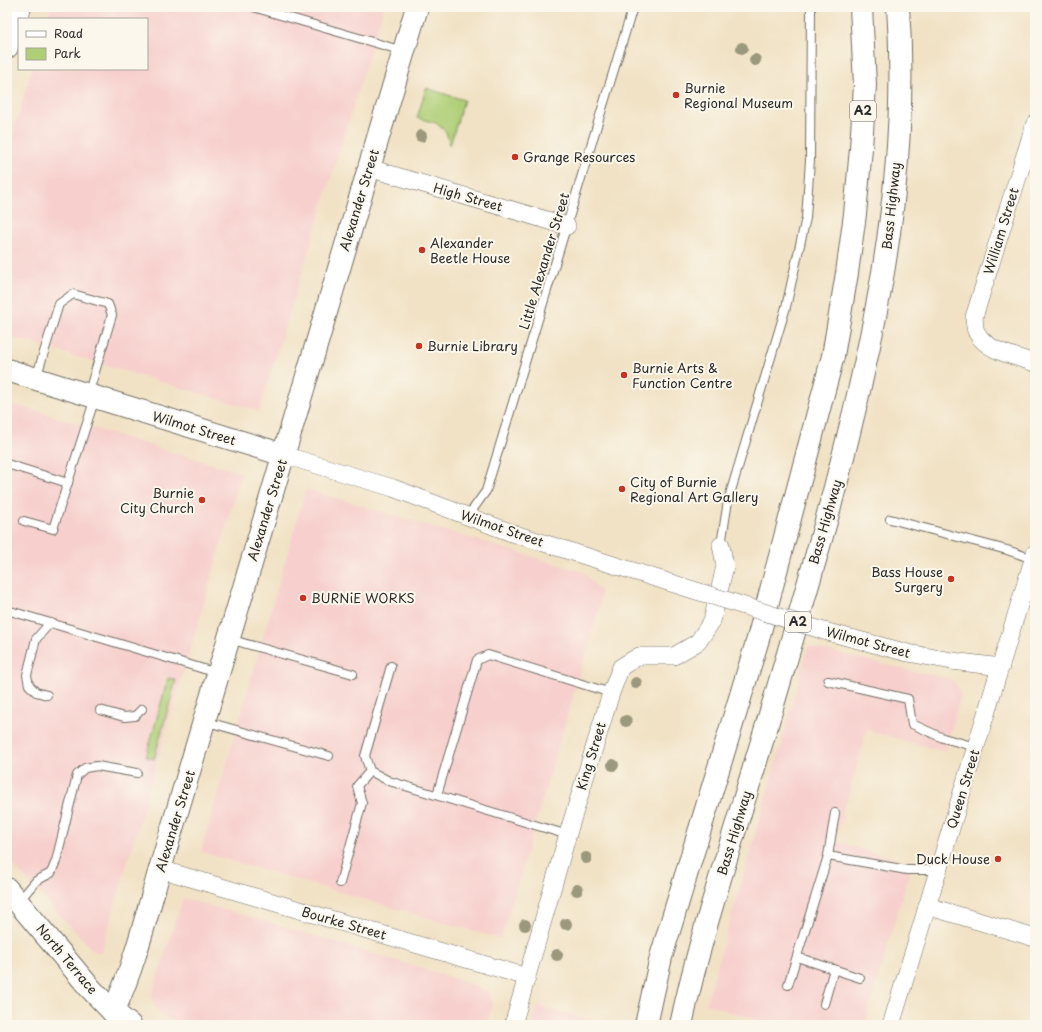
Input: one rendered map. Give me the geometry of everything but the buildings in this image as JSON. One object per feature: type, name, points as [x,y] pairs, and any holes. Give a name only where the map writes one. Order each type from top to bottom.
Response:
[{"type":"main road","points":[[7,47],[20,7]]},
{"type":"main road","name":"Alexander Street","points":[[113,1012],[131,964],[219,674],[417,7]]},
{"type":"main road","name":"A2","points":[[646,1025],[661,957],[758,639],[833,356],[848,273],[861,148],[865,85],[861,7]]},
{"type":"main road","name":"Bass Highway","points":[[681,1025],[688,989],[788,655],[841,467],[876,318],[892,213],[900,127],[901,86],[898,7]]},
{"type":"main road","name":"Wilmot Street","points":[[7,370],[284,455]]},
{"type":"main road","name":"North Terrace","points":[[13,895],[80,976],[113,1012],[130,1025]]},
{"type":"street","name":"William Street","points":[[1035,123],[974,317],[976,332],[986,344],[1004,352],[1035,362]]},
{"type":"street","name":"High Street","points":[[369,168],[567,226]]},
{"type":"street","name":"Wilmot Street","points":[[284,455],[394,488],[512,533],[824,631],[908,653],[952,661],[1001,667]]},
{"type":"street","name":"King Street","points":[[513,1025],[568,835],[611,693],[621,667],[639,656],[674,656],[698,642],[712,621],[725,566],[721,544]]},
{"type":"street","name":"Queen Street","points":[[891,1025],[1034,556]]},
{"type":"street","name":"Bourke Street","points":[[160,869],[527,977]]},
{"type":"street","points":[[927,906],[1035,938]]},
{"type":"lane","points":[[253,7],[404,51]]},
{"type":"lane","name":"Little Alexander Street","points":[[468,516],[486,490],[633,7]]},
{"type":"lane","points":[[721,544],[728,501],[786,307],[806,218],[810,160],[811,7]]},
{"type":"lane","points":[[24,521],[54,529],[92,396],[112,315],[108,304],[73,294],[59,304],[36,379]]},
{"type":"lane","points":[[7,464],[68,483]]},
{"type":"lane","points":[[890,519],[1034,556]]},
{"type":"lane","points":[[7,610],[219,674]]},
{"type":"lane","points":[[47,695],[36,692],[29,685],[27,675],[36,639],[50,622]]},
{"type":"lane","points":[[229,639],[353,674]]},
{"type":"lane","points":[[437,795],[477,660],[488,655],[611,693]]},
{"type":"lane","points":[[391,666],[365,756],[370,771],[390,781],[568,835]]},
{"type":"lane","points":[[828,681],[908,699],[912,724],[943,738],[976,747]]},
{"type":"lane","points":[[100,710],[124,718],[135,716],[142,709]]},
{"type":"lane","points":[[204,721],[328,756]]},
{"type":"lane","points":[[13,895],[51,873],[56,861],[77,775],[85,768],[97,766],[137,773]]},
{"type":"lane","points":[[340,883],[362,803],[357,786],[370,771]]},
{"type":"lane","points":[[788,985],[828,856],[835,813]]},
{"type":"lane","points":[[828,856],[907,870],[938,870]]},
{"type":"lane","points":[[797,957],[860,978]]},
{"type":"lane","points":[[824,1004],[834,969]]},
{"type":"shaded area","points":[[51,7],[384,7],[259,411],[7,336],[7,153],[32,70],[148,70],[148,18],[47,18]]},
{"type":"shaded area","points":[[7,402],[242,473],[101,953],[94,951],[7,859]]},
{"type":"shaded area","points":[[306,489],[584,572],[601,592],[599,609],[501,939],[201,852]]},
{"type":"shaded area","points":[[808,646],[948,678],[956,683],[961,696],[945,752],[867,730],[835,841],[912,864],[864,1025],[772,1025],[706,1004],[782,742]]},
{"type":"shaded area","points":[[183,898],[435,972],[489,992],[493,1003],[486,1025],[177,1025],[158,1012],[151,998]]},
{"type":"shaded area","points":[[538,1006],[605,1024],[605,1025],[532,1025]]},
{"type":"green space","points":[[426,88],[464,100],[450,145],[446,132],[436,123],[417,118]]},
{"type":"green space","points":[[168,678],[176,680],[154,759],[146,757]]},
{"type":"place","name":"Burnie Regional Museum","points":[[676,95]]},
{"type":"place","name":"Grange Resources","points":[[515,157]]},
{"type":"place","name":"Alexander Beetle House","points":[[422,250]]},
{"type":"place","name":"Burnie Library","points":[[419,346]]},
{"type":"place","name":"Burnie Arts & Function Centre","points":[[624,375]]},
{"type":"place","name":"City of Burnie Regional Art Gallery","points":[[622,489]]},
{"type":"place","name":"Burnie City Church","points":[[202,500]]},
{"type":"place","name":"Bass House Surgery","points":[[951,579]]},
{"type":"place","name":"BURNiE WORKS","points":[[303,598]]},
{"type":"place","name":"Duck House","points":[[998,859]]}]
